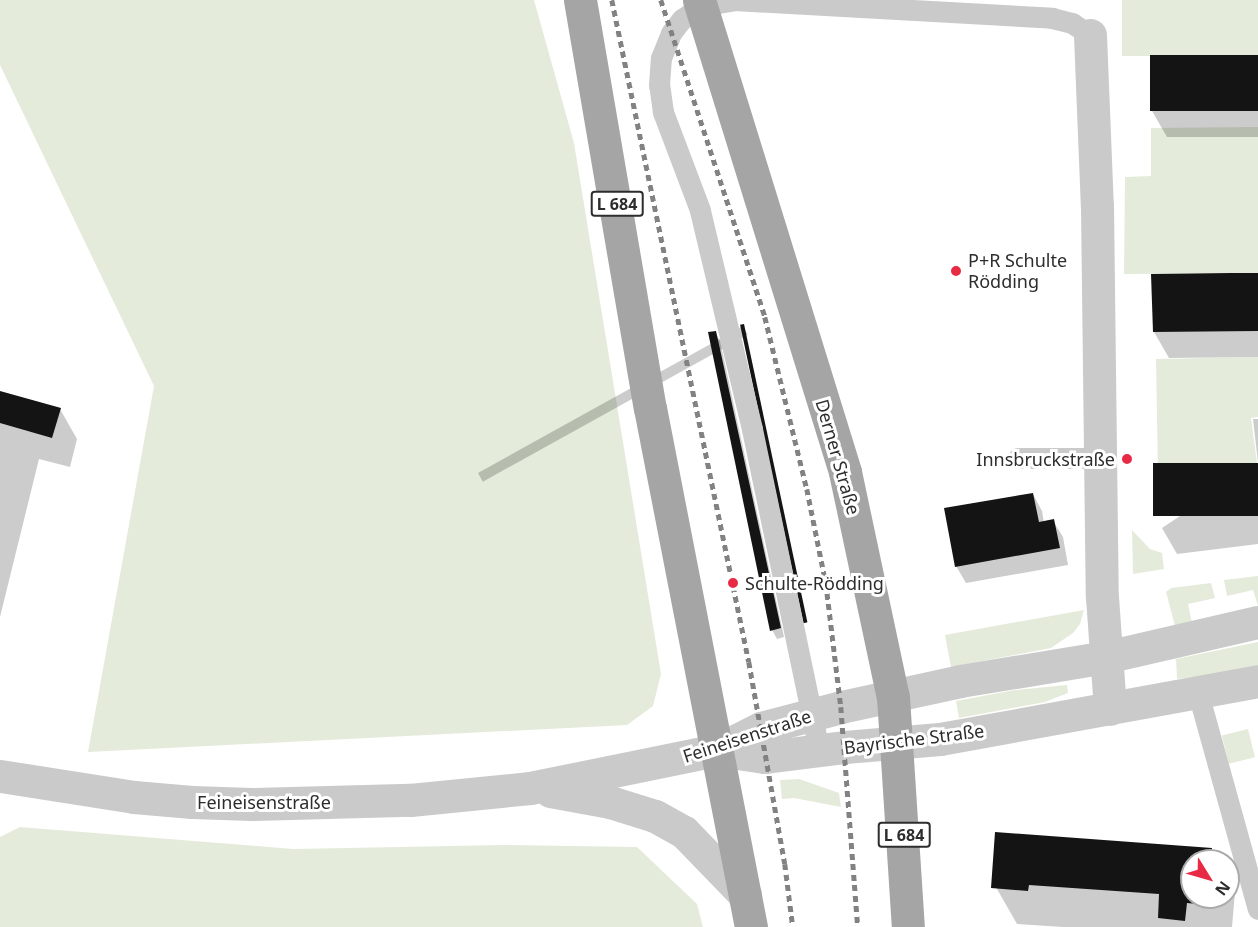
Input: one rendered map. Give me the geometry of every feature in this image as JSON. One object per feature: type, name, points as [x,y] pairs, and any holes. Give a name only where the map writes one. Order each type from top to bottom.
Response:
[{"type":"main road","name":"L 684","points":[[580,0],[650,408],[751,927]]},
{"type":"main road","name":"Derner Straße","points":[[700,3],[845,472],[893,697],[898,743],[908,927]]},
{"type":"street","points":[[1090,35],[1097,207],[1099,458],[1110,709]]},
{"type":"street","points":[[893,697],[960,681],[1106,657],[1258,622]]},
{"type":"street","name":"Bayrische Straße","points":[[717,750],[765,757],[940,739],[1258,681]]},
{"type":"street","name":"Feineisenstraße","points":[[0,776],[134,797],[252,804],[410,800],[530,788],[717,750],[761,728],[893,697]]},
{"type":"street","name":"Feineisenstraße","points":[[530,788],[610,802],[655,816],[684,832],[745,895]]},
{"type":"lane","points":[[819,750],[752,429],[700,210],[663,112],[659,85],[661,58],[671,33],[682,19],[700,3],[734,0],[1052,18],[1072,23],[1090,35]]},
{"type":"lane","points":[[1018,458],[1099,458]]},
{"type":"lane","points":[[1198,693],[1258,909]]},
{"type":"green space","points":[[0,0],[534,0],[574,143],[661,674],[653,706],[627,725],[88,752],[154,386],[0,65]]},
{"type":"green space","points":[[1122,0],[1258,0],[1258,56],[1122,56]]},
{"type":"green space","points":[[1258,127],[1258,273],[1124,274],[1125,177],[1151,176],[1151,128]]},
{"type":"green space","points":[[1258,357],[1258,417],[1251,418],[1257,463],[1158,475],[1156,359]]},
{"type":"green space","points":[[1132,530],[1150,549],[1162,553],[1164,569],[1133,574]]},
{"type":"green space","points":[[1258,576],[1258,606],[1253,590],[1227,596],[1224,580]]},
{"type":"green space","points":[[1211,583],[1215,598],[1188,604],[1192,623],[1175,626],[1166,592],[1171,588]]},
{"type":"green space","points":[[1084,610],[1080,624],[1073,633],[1051,648],[951,667],[945,635]]},
{"type":"green space","points":[[1258,642],[1258,670],[1177,679],[1176,659]]},
{"type":"green space","points":[[1067,685],[1068,693],[1045,702],[959,718],[956,701],[1015,690]]},
{"type":"green space","points":[[1248,729],[1255,757],[1229,764],[1222,736]]},
{"type":"green space","points":[[799,779],[839,793],[841,807],[794,798],[782,799],[780,780]]},
{"type":"green space","points":[[20,827],[293,849],[505,845],[637,847],[697,904],[703,927],[0,927],[0,837]]},
{"type":"building","points":[[1150,55],[1258,55],[1258,111],[1150,111]]},
{"type":"building","points":[[1258,273],[1258,331],[1153,332],[1151,274]]},
{"type":"building","points":[[744,324],[807,622],[804,623],[740,325]]},
{"type":"building","points":[[716,331],[781,628],[770,631],[708,332]]},
{"type":"building","points":[[0,391],[61,408],[52,438],[0,423]]},
{"type":"building","points":[[1153,463],[1258,463],[1258,516],[1153,516]]},
{"type":"building","points":[[1033,493],[1039,522],[1054,519],[1060,548],[955,567],[944,508]]},
{"type":"building","points":[[995,832],[1212,848],[1180,849],[1180,909],[1186,909],[1185,921],[1158,918],[1159,894],[1029,885],[1028,891],[991,888]]},
{"type":"railway","points":[[612,0],[749,662],[785,864],[793,927]]},
{"type":"railway","points":[[661,0],[765,317],[807,489],[826,583],[841,707],[858,927]]},
{"type":"place","name":"P+R Schulte Rödding","points":[[956,271]]},
{"type":"place","name":"Innsbruckstraße","points":[[1127,459]]},
{"type":"place","name":"Schulte-Rödding","points":[[733,583]]}]
